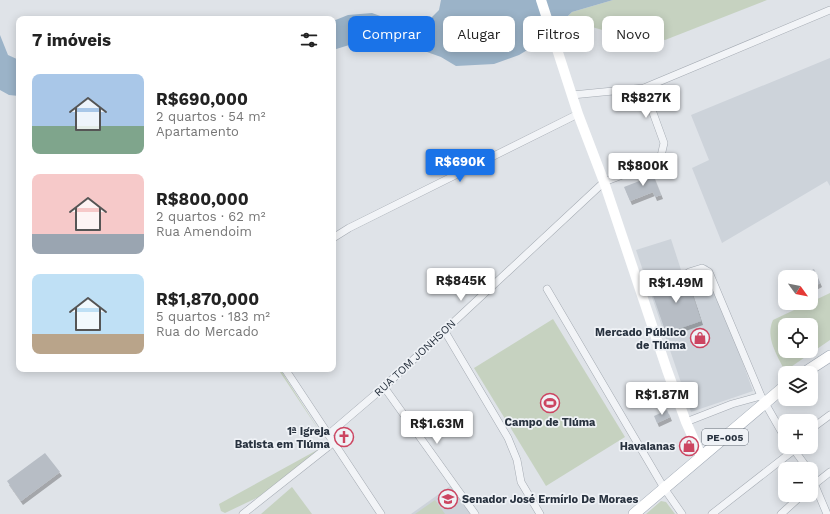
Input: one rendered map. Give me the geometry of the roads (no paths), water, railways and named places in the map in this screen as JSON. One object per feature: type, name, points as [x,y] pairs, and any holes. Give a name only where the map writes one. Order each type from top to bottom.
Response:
[{"type":"main road","points":[[541,0],[578,114],[604,182],[686,422],[701,456]]},
{"type":"main road","points":[[815,366],[830,356]]},
{"type":"main road","name":"PE-005","points":[[634,514],[763,400],[778,390]]},
{"type":"street","points":[[572,95],[644,88],[830,10]]},
{"type":"street","points":[[604,182],[658,159],[664,147],[644,88]]},
{"type":"street","points":[[336,236],[348,228],[578,114]]},
{"type":"street","name":"RUA TOM JONHSON","points":[[329,434],[384,387],[604,182]]},
{"type":"street","points":[[689,272],[702,268],[709,272],[763,400],[778,426]]},
{"type":"street","points":[[547,289],[664,488],[682,514]]},
{"type":"street","points":[[444,330],[508,438],[514,451],[521,482],[540,514]]},
{"type":"street","points":[[287,372],[381,514]]},
{"type":"street","points":[[384,387],[475,514]]},
{"type":"street","points":[[686,422],[732,404],[763,400]]},
{"type":"street","points":[[818,424],[830,415]]},
{"type":"street","points":[[243,514],[334,442]]},
{"type":"street","points":[[712,514],[786,454]]},
{"type":"street","points":[[818,482],[830,472]]},
{"type":"street","points":[[818,496],[827,514]]},
{"type":"street","points":[[781,514],[794,502]]},
{"type":"water","points":[[441,0],[613,0],[572,12],[568,16],[523,16],[524,52],[494,64],[456,66],[441,57],[427,52],[435,52],[435,16],[433,16],[439,10]]},
{"type":"water","points":[[372,13],[380,16],[348,16],[348,45],[336,49],[336,20],[348,15]]},
{"type":"water","points":[[0,35],[8,55],[16,59],[16,96],[9,95],[0,90]]},
{"type":"place","name":"Mercado Público de Tiúma","points":[[700,338]]},
{"type":"place","name":"Campo de Tiúma","points":[[550,403]]},
{"type":"place","name":"1ª Igreja Batista em Tiúma","points":[[344,437]]},
{"type":"place","name":"Havaianas","points":[[689,446]]},
{"type":"place","name":"Senador José Ermírio De Moraes","points":[[448,499]]}]
